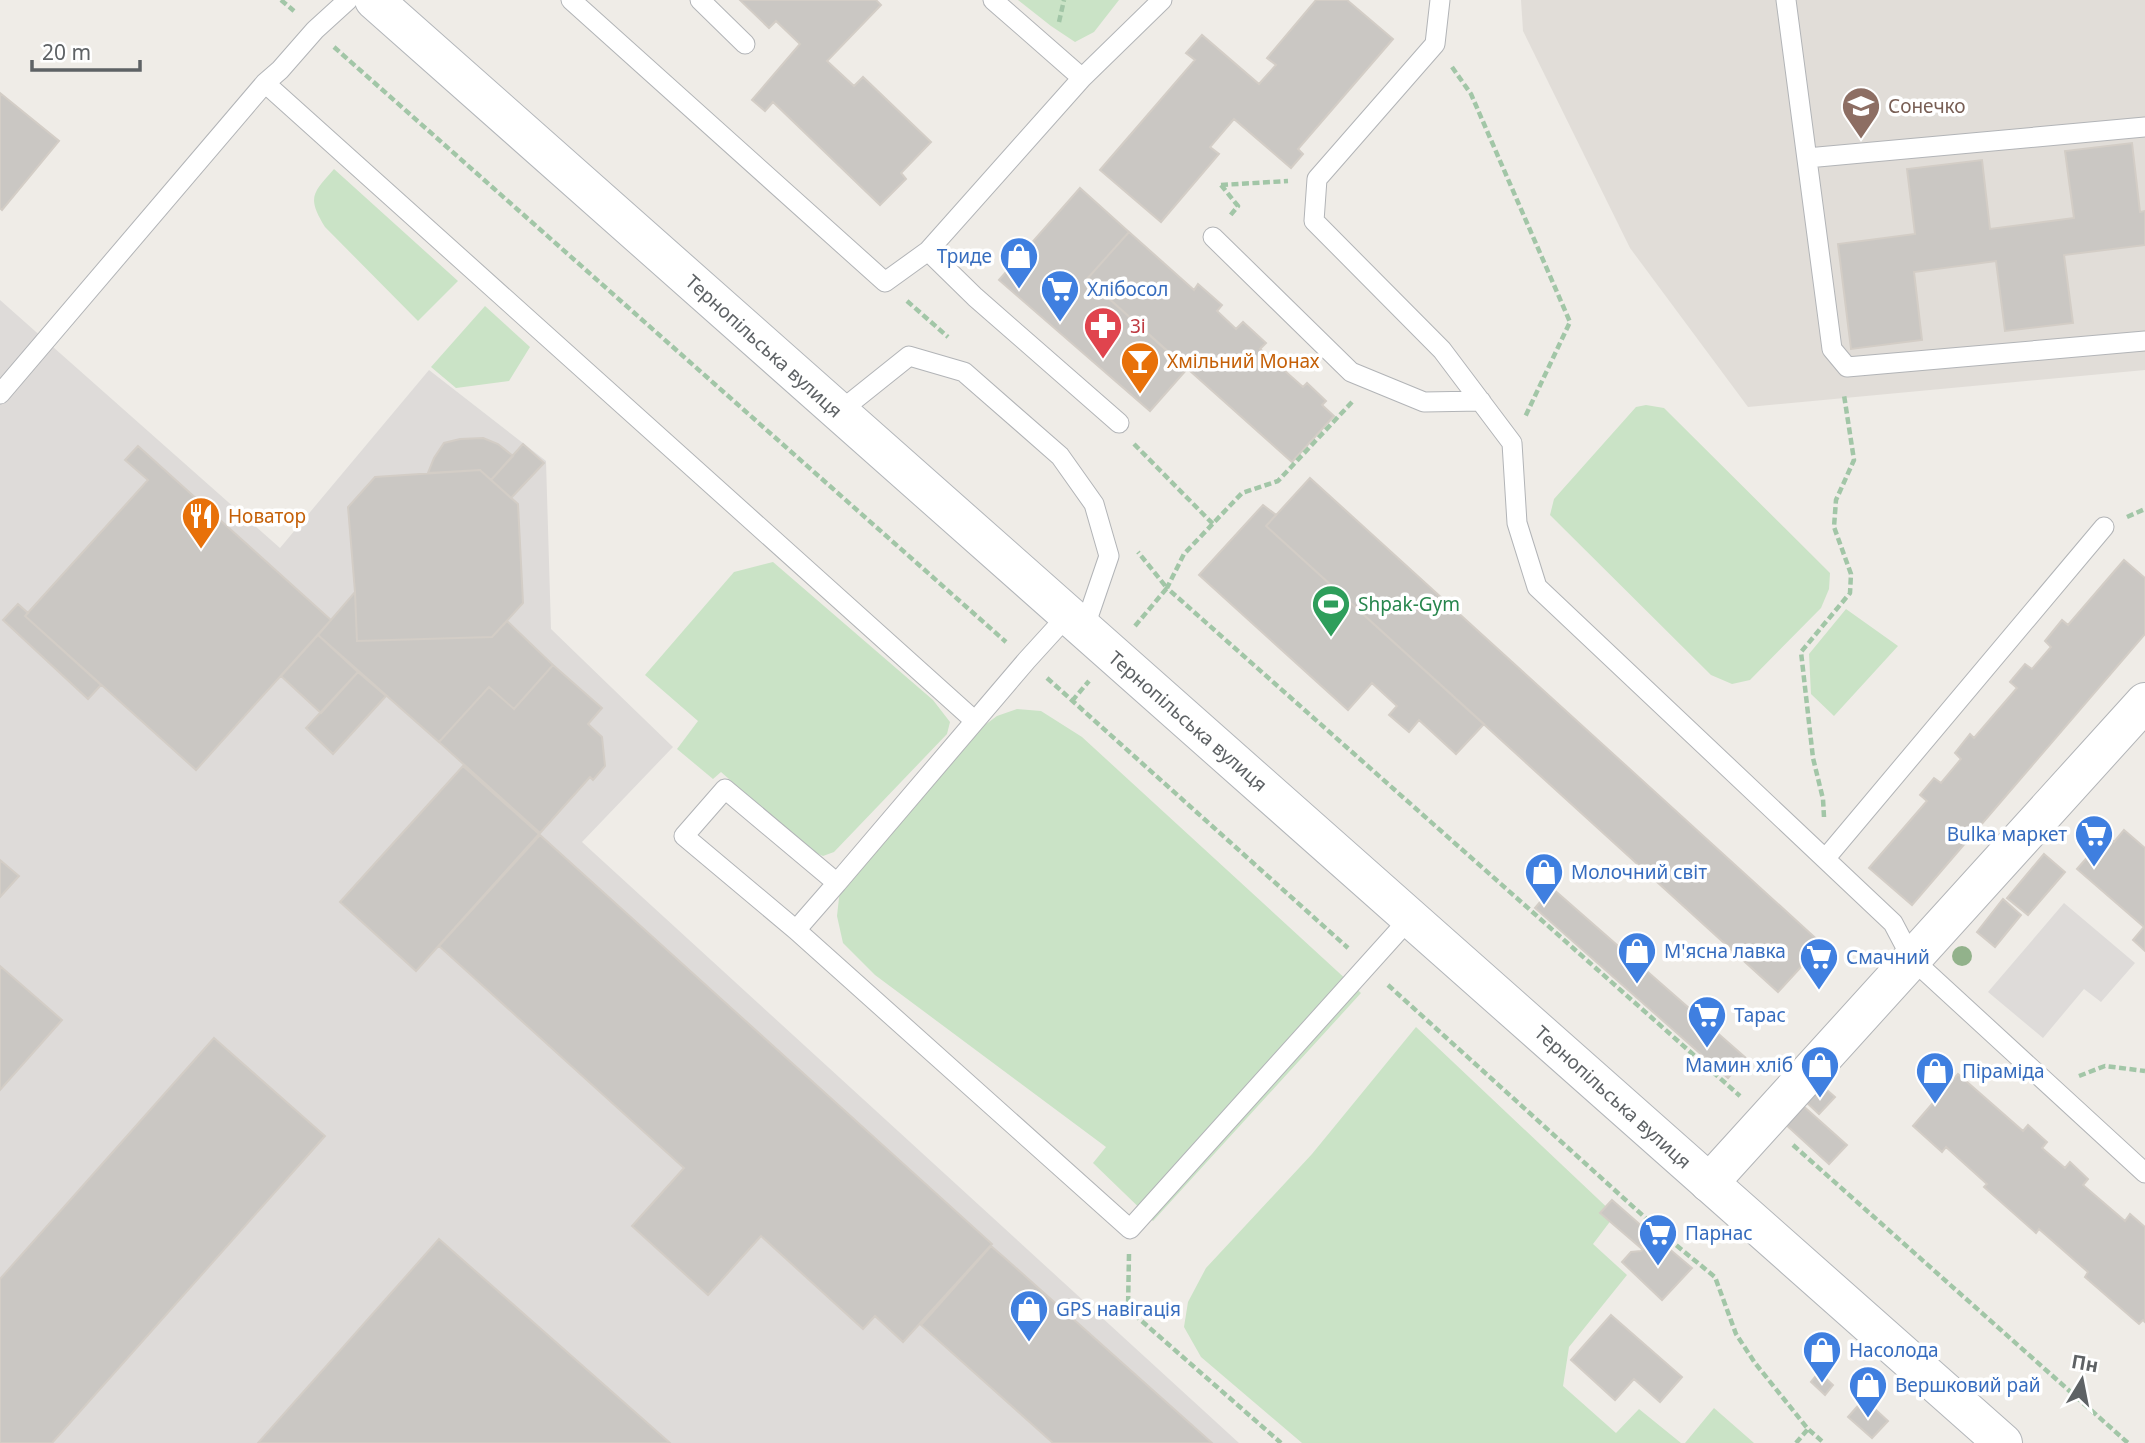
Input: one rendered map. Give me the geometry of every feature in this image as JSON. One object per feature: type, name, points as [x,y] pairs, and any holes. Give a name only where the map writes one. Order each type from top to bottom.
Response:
[{"type":"main road","name":"Тернопільська вулиця","points":[[374,0],[2003,1443]]},
{"type":"main road","points":[[1709,1183],[2145,702]]},
{"type":"lane","points":[[0,394],[265,83],[315,30],[348,0]]},
{"type":"lane","points":[[571,0],[885,282],[928,251],[1082,78],[1162,0]]},
{"type":"lane","points":[[700,0],[745,44]]},
{"type":"lane","points":[[993,0],[1082,78]]},
{"type":"lane","points":[[1440,0],[1435,44],[1317,179],[1314,221],[1442,350],[1512,443],[1517,523],[1537,587],[1893,923],[1912,958],[2145,1173]]},
{"type":"lane","points":[[1786,0],[1832,349],[1847,367],[2145,341]]},
{"type":"lane","points":[[265,83],[975,721]]},
{"type":"lane","points":[[1807,158],[2145,127]]},
{"type":"lane","points":[[1213,237],[1351,372],[1424,402],[1481,401]]},
{"type":"lane","points":[[928,251],[975,297],[1119,423]]},
{"type":"lane","points":[[796,930],[1027,660],[1076,622],[1109,556],[1094,505],[1060,456],[964,372],[909,356],[839,412]]},
{"type":"lane","points":[[1825,859],[2104,527]]},
{"type":"lane","points":[[837,883],[725,789],[684,836],[796,930],[1130,1229],[1410,918]]},
{"type":"path","points":[[281,0],[1027,660],[1714,1277],[1736,1334],[1755,1363],[1808,1429],[1824,1443]]},
{"type":"path","points":[[1435,44],[1471,94],[1570,322],[1512,443]]},
{"type":"path","points":[[1238,206],[1221,185],[1317,179]]},
{"type":"path","points":[[1825,859],[1823,799],[1813,758],[1801,652],[1850,593],[1851,574],[1834,527],[1836,500],[1854,460],[1839,358]]},
{"type":"path","points":[[1112,654],[1167,588],[1184,554],[1242,494],[1278,481],[1371,381]]},
{"type":"path","points":[[1139,449],[1213,524]]},
{"type":"path","points":[[1167,588],[2128,1443]]},
{"type":"path","points":[[2052,1087],[2105,1066],[2145,1071]]},
{"type":"path","points":[[1130,1229],[1128,1310],[1281,1443]]},
{"type":"path","points":[[1796,1443],[1808,1429]]},
{"type":"shaded area","name":"Сонечко","points":[[1521,0],[2145,0],[2145,370],[1748,407],[1630,248],[1523,31]]},
{"type":"shaded area","points":[[0,300],[280,548],[429,370],[546,461],[551,629],[673,747],[582,842],[1239,1443],[0,1443]]},
{"type":"shaded area","points":[[2064,903],[2135,963],[2101,1002],[2084,989],[2043,1038],[1988,992]]},
{"type":"green space","points":[[1018,0],[1119,0],[1094,32],[1075,42]]},
{"type":"green space","points":[[334,169],[458,281],[418,321],[325,227],[319,217],[314,196]]},
{"type":"green space","points":[[485,306],[530,347],[509,381],[456,388],[431,367]]},
{"type":"green space","points":[[1646,405],[1664,408],[1830,573],[1829,589],[1821,608],[1750,680],[1732,684],[1711,675],[1550,515],[1554,499],[1636,407]]},
{"type":"green space","points":[[773,562],[933,700],[950,722],[947,734],[834,852],[823,856],[811,851],[721,772],[713,779],[677,749],[698,721],[645,675],[734,572]]},
{"type":"green space","points":[[1846,609],[1898,646],[1834,716],[1811,694],[1809,654]]},
{"type":"green space","points":[[1017,709],[1041,711],[1082,737],[1361,993],[1153,1221],[1093,1163],[1106,1147],[875,975],[843,943],[837,916],[840,889],[974,733],[997,716]]},
{"type":"green space","points":[[1416,1027],[1615,1215],[1593,1244],[1627,1275],[1569,1347],[1563,1386],[1616,1433],[1639,1409],[1681,1443],[1302,1443],[1201,1357],[1184,1327],[1188,1302],[1206,1268],[1312,1154]]},
{"type":"green space","points":[[1714,1408],[1754,1443],[1685,1443]]},
{"type":"building","points":[[740,0],[876,0],[881,5],[827,61],[854,86],[863,77],[931,142],[901,173],[906,179],[880,205],[773,102],[765,111],[752,100],[800,44],[776,21],[769,28]]},
{"type":"building","points":[[1316,0],[1347,0],[1393,39],[1298,149],[1303,154],[1291,168],[1234,119],[1210,147],[1219,154],[1161,222],[1100,170],[1195,60],[1186,53],[1202,35],[1259,84],[1276,65],[1267,58]]},
{"type":"building","points":[[0,93],[59,141],[2,210],[0,208]]},
{"type":"building","points":[[2132,143],[2140,212],[2145,211],[2145,245],[2064,255],[2073,323],[2005,331],[1996,261],[1914,272],[1922,340],[1851,349],[1838,244],[1915,234],[1907,169],[1982,160],[1990,229],[2074,218],[2065,151]]},
{"type":"building","points":[[1080,188],[1129,232],[1087,279],[1187,369],[1150,411],[999,280]]},
{"type":"building","points":[[1129,232],[1194,290],[1198,284],[1222,305],[1217,311],[1236,329],[1243,322],[1266,343],[1260,349],[1303,387],[1307,383],[1326,401],[1322,405],[1334,416],[1292,462],[1087,279]]},
{"type":"building","points":[[483,438],[498,444],[513,456],[491,480],[480,470],[428,473],[444,443]]},
{"type":"building","points":[[523,444],[544,463],[511,498],[491,480]]},
{"type":"building","points":[[138,446],[331,620],[196,770],[25,616],[148,480],[125,460]]},
{"type":"building","points":[[480,470],[518,504],[523,603],[492,637],[357,641],[348,507],[375,477]]},
{"type":"building","points":[[1310,478],[1822,944],[1778,992],[1266,526]]},
{"type":"building","points":[[1263,505],[1276,515],[1266,526],[1484,724],[1456,754],[1419,720],[1409,732],[1389,715],[1397,706],[1372,683],[1348,710],[1199,575]]},
{"type":"building","points":[[2124,560],[2145,578],[2145,634],[1912,905],[1869,868],[1927,801],[1920,795],[1934,778],[1941,783],[1961,759],[1955,753],[1970,734],[1974,738],[2017,688],[2010,682],[2025,664],[2032,669],[2051,647],[2045,641],[2062,620],[2068,625]]},
{"type":"building","points":[[355,592],[357,641],[492,637],[507,621],[553,665],[514,709],[489,687],[439,742],[318,635]]},
{"type":"building","points":[[18,604],[28,613],[25,616],[101,685],[88,699],[3,620]]},
{"type":"building","points":[[318,635],[358,672],[321,713],[281,676]]},
{"type":"building","points":[[553,665],[602,708],[588,724],[602,737],[605,766],[593,780],[590,777],[540,833],[439,742],[489,687],[514,709]]},
{"type":"building","points":[[358,672],[386,696],[333,754],[306,728]]},
{"type":"building","points":[[463,766],[539,834],[416,971],[340,902]]},
{"type":"building","points":[[2124,830],[2145,848],[2145,951],[2133,940],[2144,927],[2077,869],[2107,835],[2114,842]]},
{"type":"building","points":[[540,835],[992,1244],[903,1342],[875,1316],[863,1329],[761,1236],[708,1295],[632,1226],[684,1168],[439,946]]},
{"type":"building","points":[[2044,854],[2065,872],[2028,915],[2007,898]]},
{"type":"building","points":[[0,860],[19,876],[0,897]]},
{"type":"building","points":[[1552,888],[1746,1058],[1728,1078],[1535,908]]},
{"type":"building","points":[[2003,899],[2021,915],[1995,947],[1977,932]]},
{"type":"building","points":[[0,966],[62,1020],[0,1090]]},
{"type":"building","points":[[214,1038],[325,1136],[52,1443],[0,1443],[0,1279]]},
{"type":"building","points":[[1958,1074],[2023,1131],[2028,1125],[2047,1142],[2042,1148],[2065,1168],[2070,1162],[2088,1179],[2083,1185],[2125,1221],[2130,1214],[2145,1227],[2145,1322],[2143,1320],[2139,1324],[2085,1277],[2088,1272],[2039,1229],[2036,1233],[1984,1187],[1987,1184],[1946,1147],[1942,1152],[1913,1126]]},
{"type":"building","points":[[1819,1083],[1835,1097],[1819,1114],[1805,1101]]},
{"type":"building","points":[[1801,1104],[1847,1145],[1829,1164],[1784,1123]]},
{"type":"building","points":[[1612,1200],[1652,1235],[1641,1248],[1600,1213]]},
{"type":"building","points":[[1654,1236],[1692,1268],[1662,1300],[1622,1262],[1631,1252],[1641,1251]]},
{"type":"building","points":[[439,1239],[670,1443],[258,1443]]},
{"type":"building","points":[[991,1246],[1212,1443],[1053,1443],[921,1325]]},
{"type":"building","points":[[1611,1315],[1682,1377],[1660,1402],[1634,1379],[1615,1400],[1571,1360]]},
{"type":"building","points":[[1819,1372],[1833,1385],[1825,1395],[1811,1382]]},
{"type":"building","points":[[1864,1399],[1888,1421],[1872,1438],[1848,1417]]},
{"type":"place","name":"Сонечко","points":[[1861,140]]},
{"type":"place","name":"Триде","points":[[1019,290]]},
{"type":"place","name":"Хлібосол","points":[[1060,323]]},
{"type":"place","name":"3і","points":[[1103,360]]},
{"type":"place","name":"Хмільний Монах","points":[[1140,395]]},
{"type":"place","name":"Новатор","points":[[201,550]]},
{"type":"place","name":"Shpak-Gym","points":[[1331,638]]},
{"type":"place","name":"Bulka маркет","points":[[2094,868]]},
{"type":"place","name":"Молочний світ","points":[[1544,906]]},
{"type":"place","name":"М'ясна лавка","points":[[1637,985]]},
{"type":"place","name":"Смачний","points":[[1819,991]]},
{"type":"place","name":"Тарас","points":[[1707,1049]]},
{"type":"place","name":"Мамин хліб","points":[[1820,1099]]},
{"type":"place","name":"Піраміда","points":[[1935,1105]]},
{"type":"place","name":"Парнас","points":[[1658,1267]]},
{"type":"place","name":"GPS навігація","points":[[1029,1343]]},
{"type":"place","name":"Насолода","points":[[1822,1384]]},
{"type":"place","name":"Вершковий рай","points":[[1868,1419]]}]
